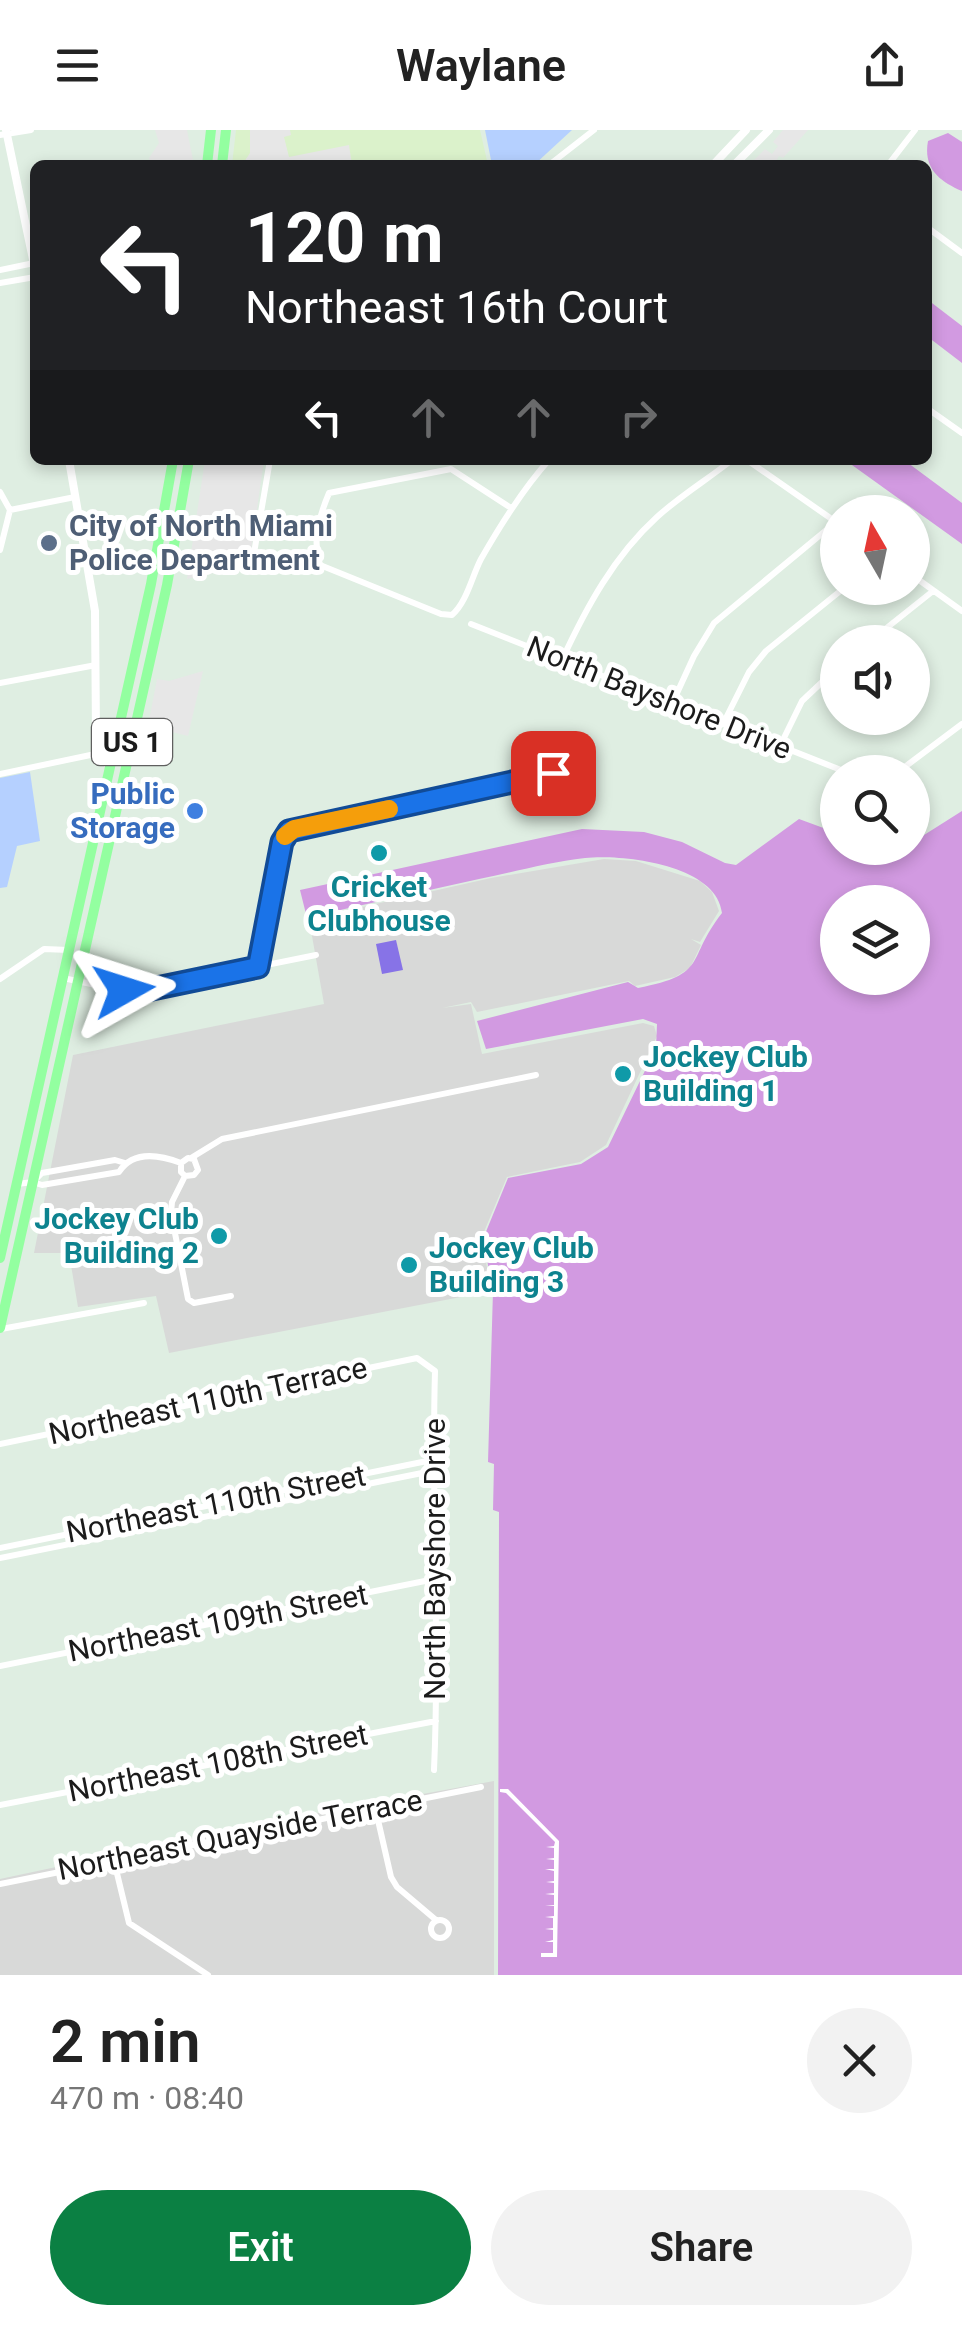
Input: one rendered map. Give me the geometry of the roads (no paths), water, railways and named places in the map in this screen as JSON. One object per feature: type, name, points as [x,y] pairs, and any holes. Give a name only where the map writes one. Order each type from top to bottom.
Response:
[{"type":"main road","points":[[208,160],[211,130]]},
{"type":"main road","points":[[223,160],[226,130]]},
{"type":"main road","name":"US 1","points":[[0,1258],[157,554],[172,465]]},
{"type":"main road","name":"US 1","points":[[0,1329],[122,788],[188,465]]},
{"type":"main road","points":[[110,766],[118,774],[122,788]]},
{"type":"street","points":[[30,247],[5,133],[31,130]]},
{"type":"street","points":[[555,160],[594,130]]},
{"type":"street","points":[[718,160],[746,130]]},
{"type":"street","points":[[739,160],[770,130]]},
{"type":"street","points":[[892,160],[915,130]]},
{"type":"street","points":[[932,231],[962,253]]},
{"type":"street","points":[[0,270],[30,270]]},
{"type":"street","points":[[0,283],[30,272]]},
{"type":"street","points":[[932,412],[962,434]]},
{"type":"street","points":[[70,465],[95,611],[100,753],[110,766]]},
{"type":"street","points":[[254,559],[269,465]]},
{"type":"street","points":[[511,508],[451,469],[328,493],[314,547],[320,565],[452,615],[511,508],[545,465]]},
{"type":"street","points":[[562,660],[598,589],[626,550],[657,516],[725,465]]},
{"type":"street","points":[[755,465],[820,511]]},
{"type":"street","points":[[0,492],[10,510],[0,550]]},
{"type":"street","points":[[10,510],[75,496]]},
{"type":"street","points":[[672,704],[714,623],[820,537]]},
{"type":"street","points":[[930,588],[962,611]]},
{"type":"street","points":[[891,625],[934,591]]},
{"type":"street","points":[[723,724],[749,672],[766,651],[823,605]]},
{"type":"street","name":"North Bayshore Drive","points":[[471,624],[820,762]]},
{"type":"street","points":[[0,683],[96,665]]},
{"type":"street","points":[[780,746],[802,701],[820,684]]},
{"type":"street","points":[[921,755],[962,724]]},
{"type":"street","points":[[0,774],[100,753]]},
{"type":"street","points":[[258,967],[282,842],[289,831],[553,773]]},
{"type":"street","points":[[0,979],[44,950],[69,950]]},
{"type":"street","points":[[63,978],[142,990],[316,955]]},
{"type":"street","points":[[33,1182],[42,1173],[115,1160],[125,1163],[150,1155],[181,1163],[222,1139],[536,1074]]},
{"type":"street","points":[[181,1163],[181,1172],[194,1175],[198,1170],[191,1158]]},
{"type":"street","points":[[96,1163],[98,1176]]},
{"type":"street","points":[[17,1184],[42,1185],[119,1172],[125,1163]]},
{"type":"street","points":[[186,1176],[172,1202],[188,1298],[194,1303],[231,1296]]},
{"type":"street","points":[[0,1329],[144,1302]]},
{"type":"street","name":"North Bayshore Drive","points":[[416,1358],[436,1371],[432,1460],[436,1579],[434,1770]]},
{"type":"street","name":"Northeast 110th Terrace","points":[[0,1444],[416,1358]]},
{"type":"street","name":"Northeast 110th Street","points":[[0,1548],[432,1460]]},
{"type":"street","name":"Northeast 110th Street","points":[[0,1558],[432,1471]]},
{"type":"street","name":"Northeast 109th Street","points":[[0,1666],[436,1579]]},
{"type":"street","name":"Northeast 108th Street","points":[[0,1804],[436,1720]]},
{"type":"street","name":"Northeast Quayside Terrace","points":[[0,1884],[480,1787]]},
{"type":"street","points":[[376,1807],[391,1877],[436,1920]]},
{"type":"street","points":[[114,1861],[129,1923],[208,1975]]},
{"type":"place","name":"City of North Miami Police Department","points":[[49,543]]},
{"type":"place","name":"Public Storage","points":[[195,811]]},
{"type":"place","name":"Cricket Clubhouse","points":[[379,853]]},
{"type":"place","name":"Jockey Club Building 1","points":[[623,1074]]},
{"type":"place","name":"Jockey Club Building 2","points":[[219,1236]]},
{"type":"place","name":"Jockey Club Building 3","points":[[409,1265]]}]
